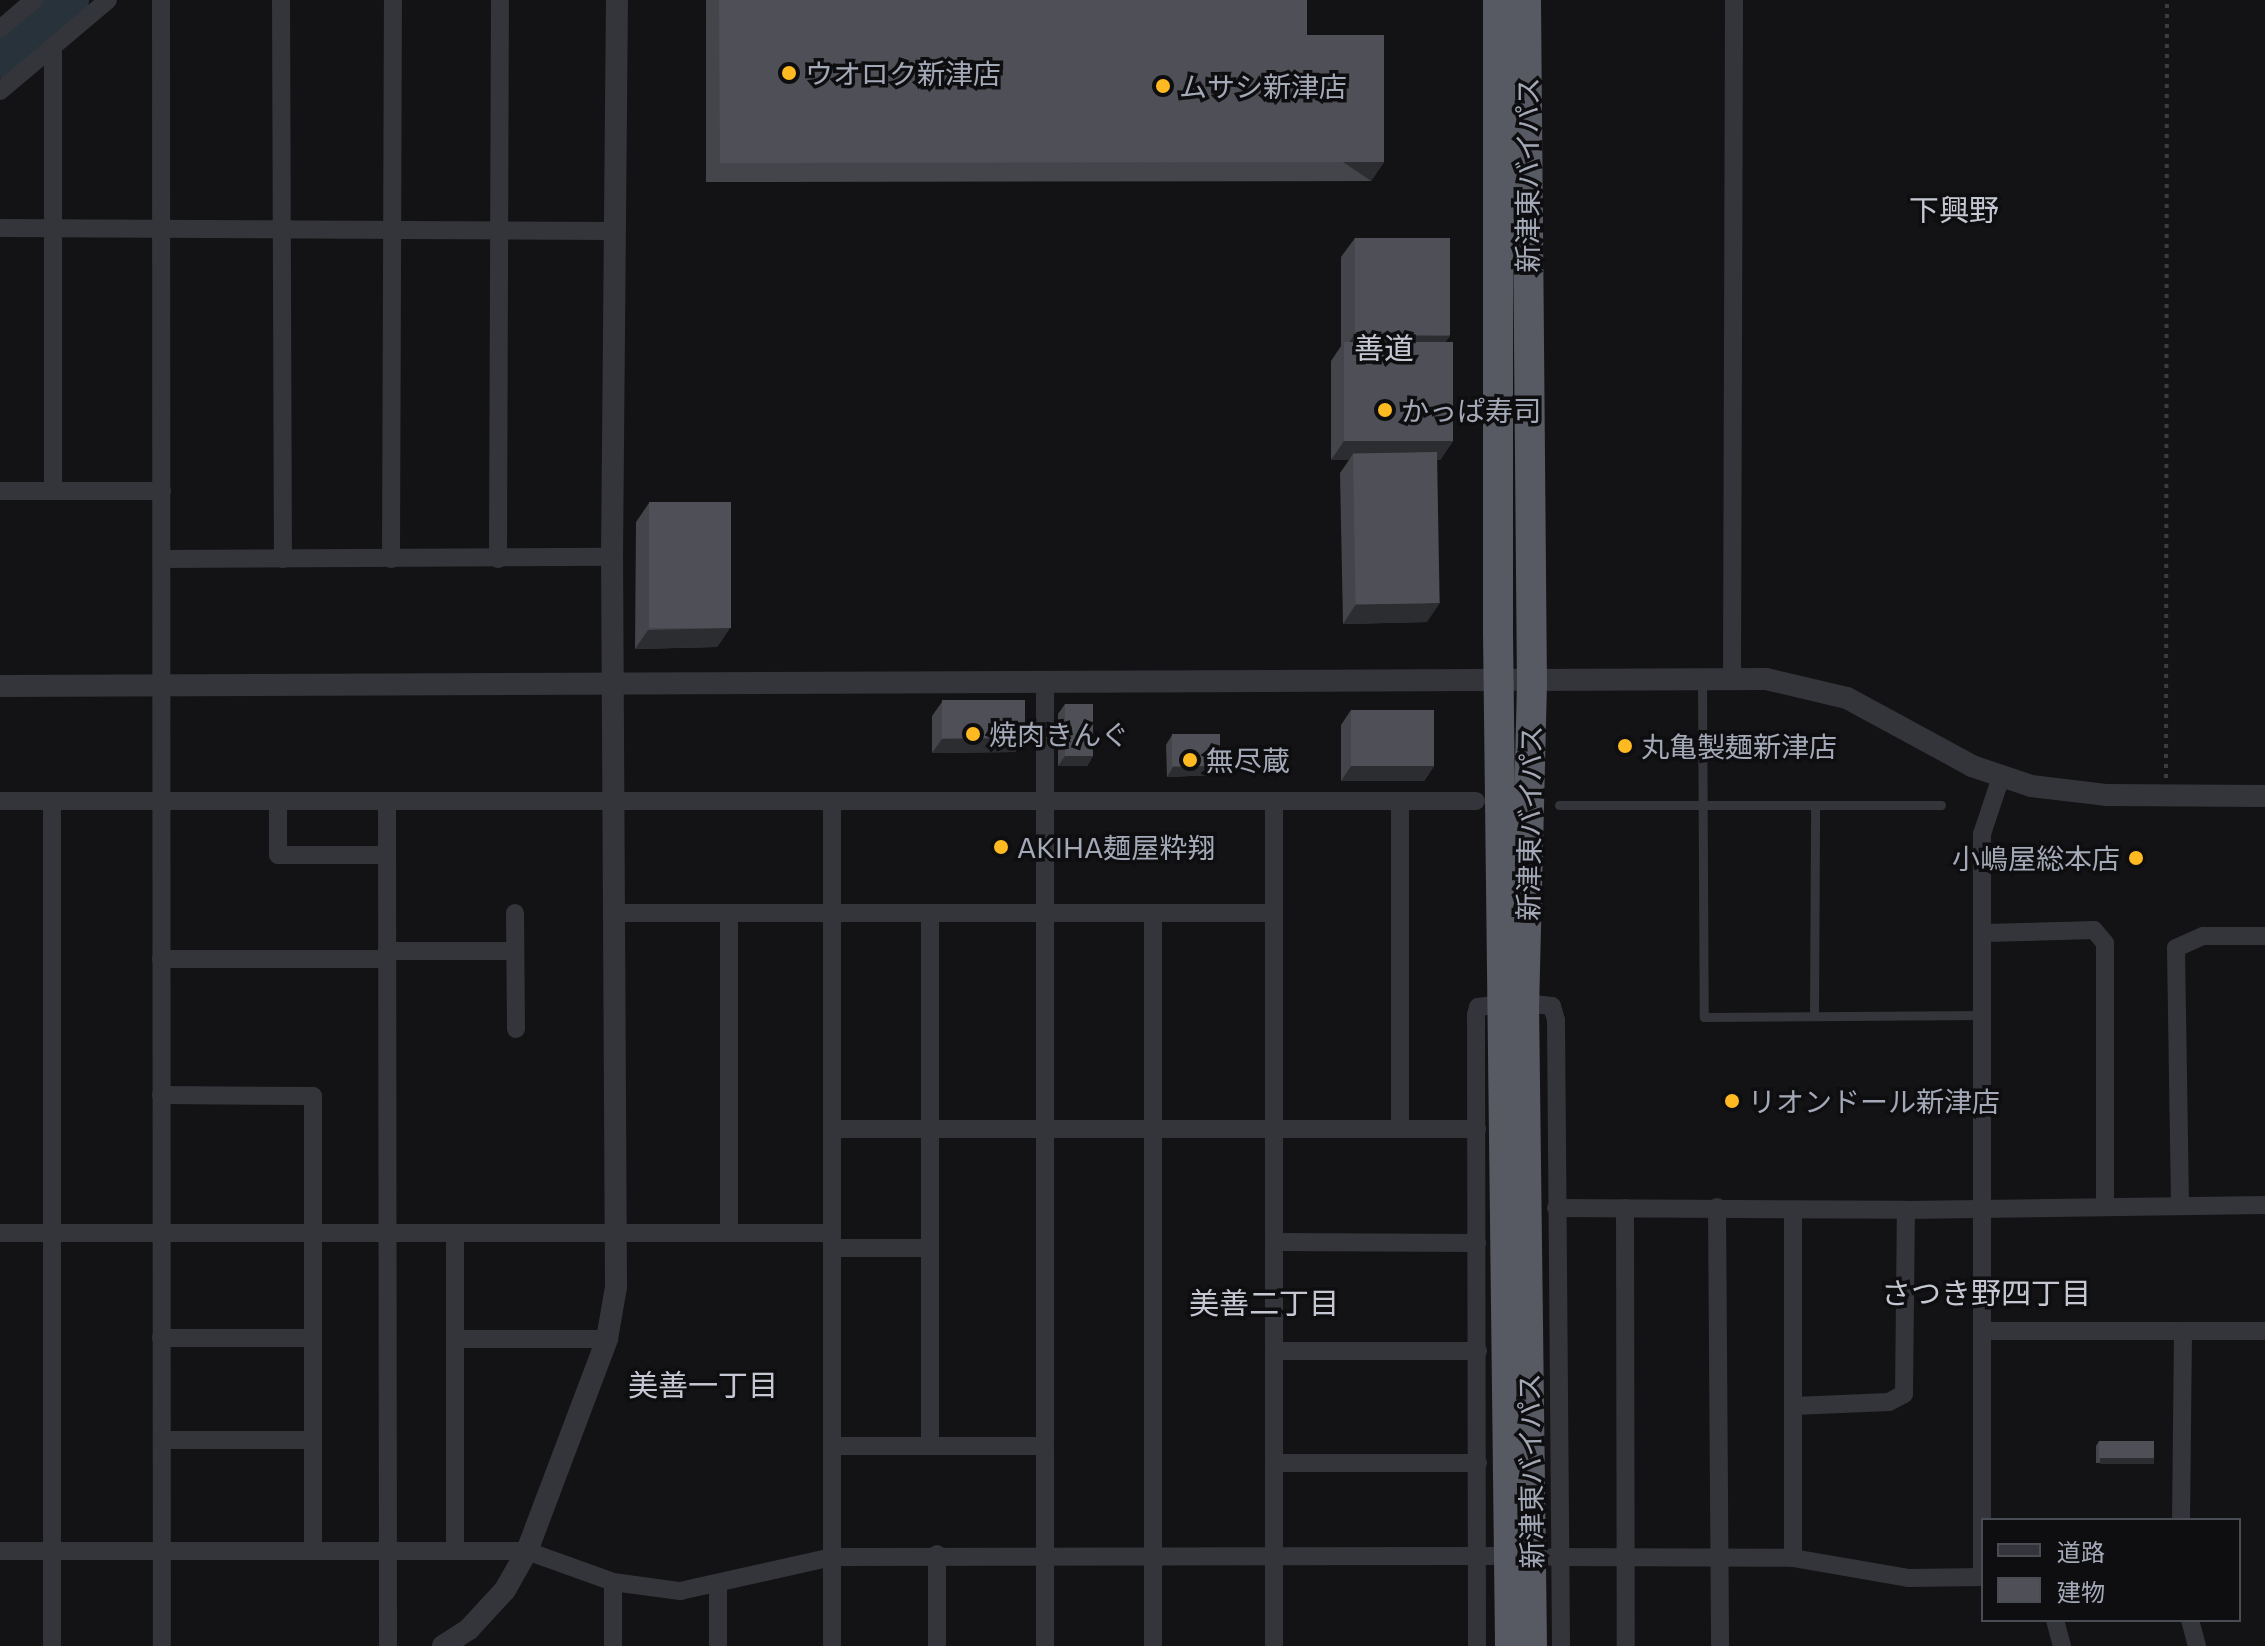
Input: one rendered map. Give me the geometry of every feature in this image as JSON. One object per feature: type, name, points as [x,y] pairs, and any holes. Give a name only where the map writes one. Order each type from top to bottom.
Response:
[{"type":"highway","points":[[1490,0],[1500,109]]},
{"type":"highway","name":"新津東バイパス","points":[[1498,0],[1500,683],[1513,1004],[1520,1561],[1532,1646]]},
{"type":"highway","name":"新津東バイパス","points":[[1513,1004],[1532,683],[1526,0]]},
{"type":"highway","name":"新津東バイパス","points":[[1510,1646],[1520,1561]]},
{"type":"street","points":[[0,29],[34,0]]},
{"type":"street","points":[[0,91],[108,0]]},
{"type":"street","points":[[161,0],[162,1646]]},
{"type":"street","points":[[281,0],[283,559]]},
{"type":"street","points":[[391,559],[393,0]]},
{"type":"street","points":[[498,559],[500,0]]},
{"type":"street","points":[[443,1646],[469,1629],[505,1590],[527,1551],[607,1339],[619,1233],[612,557],[617,0]]},
{"type":"street","points":[[1732,680],[1734,0]]},
{"type":"street","points":[[53,49],[53,491]]},
{"type":"street","points":[[0,228],[498,228],[613,231]]},
{"type":"street","points":[[0,491],[162,491]]},
{"type":"street","points":[[162,559],[612,557]]},
{"type":"street","points":[[1045,682],[1045,1646]]},
{"type":"street","points":[[0,686],[1793,682],[1847,698],[2001,777],[2060,792],[2265,796]]},
{"type":"street","points":[[1983,1518],[1982,834],[2001,777]]},
{"type":"street","points":[[0,801],[1476,801]]},
{"type":"street","points":[[52,801],[52,1646]]},
{"type":"street","points":[[278,801],[278,855],[387,855]]},
{"type":"street","points":[[387,801],[388,1646]]},
{"type":"street","points":[[832,801],[832,1646]]},
{"type":"street","points":[[1274,801],[1274,1646]]},
{"type":"street","points":[[1400,801],[1400,1129]]},
{"type":"street","points":[[515,913],[516,1029]]},
{"type":"street","points":[[617,913],[1274,913]]},
{"type":"street","points":[[729,913],[729,1233]]},
{"type":"street","points":[[930,913],[930,1446]]},
{"type":"street","points":[[1153,913],[1153,1646]]},
{"type":"street","points":[[1983,933],[2094,930],[2105,943],[2105,1204]]},
{"type":"street","points":[[2180,1204],[2176,948],[2203,936],[2265,936]]},
{"type":"street","points":[[161,959],[515,951]]},
{"type":"street","points":[[1477,1646],[1520,1561],[1556,1208],[1556,1020],[1552,1006],[1513,1004],[1478,1007],[1476,1015],[1478,1463],[1520,1561],[1561,1646]]},
{"type":"street","points":[[161,1095],[313,1096],[313,1551]]},
{"type":"street","points":[[832,1129],[1477,1129]]},
{"type":"street","points":[[1556,1208],[1981,1210],[2105,1204],[2265,1205]]},
{"type":"street","points":[[1717,1207],[1720,1646]]},
{"type":"street","points":[[1625,1208],[1626,1646]]},
{"type":"street","points":[[1793,1210],[1793,1558]]},
{"type":"street","points":[[1794,1406],[1889,1402],[1904,1394],[1906,1210]]},
{"type":"street","points":[[0,1233],[729,1233],[930,1248]]},
{"type":"street","points":[[455,1233],[455,1551]]},
{"type":"street","points":[[1274,1242],[1477,1243]]},
{"type":"street","points":[[1982,1331],[2265,1331]]},
{"type":"street","points":[[2181,1518],[2183,1331]]},
{"type":"street","points":[[161,1338],[313,1338]]},
{"type":"street","points":[[455,1339],[607,1339]]},
{"type":"street","points":[[1274,1351],[1478,1351]]},
{"type":"street","points":[[162,1440],[313,1440]]},
{"type":"street","points":[[832,1446],[1045,1446]]},
{"type":"street","points":[[1274,1463],[1478,1463]]},
{"type":"street","points":[[0,1551],[527,1551],[613,1582],[680,1591],[718,1585],[832,1557],[937,1554],[1520,1561],[1793,1558],[1909,1578],[1981,1577]]},
{"type":"street","points":[[937,1554],[937,1646]]},
{"type":"street","points":[[613,1582],[613,1646]]},
{"type":"street","points":[[718,1585],[718,1646]]},
{"type":"street","points":[[2056,1622],[2062,1646]]},
{"type":"street","points":[[2191,1622],[2197,1646]]},
{"type":"lane","points":[[1702,681],[1704,1017],[1983,1015]]},
{"type":"lane","points":[[1559,805],[1941,805]]},
{"type":"lane","points":[[1814,1016],[1815,806]]},
{"type":"path","points":[[2166,796],[2167,0]]},
{"type":"building","points":[[719,0],[1307,0],[1307,35],[1384,35],[1384,162],[720,163]]},
{"type":"building","points":[[1355,238],[1450,238],[1450,335],[1355,335]]},
{"type":"building","name":"かっぱ寿司","points":[[1344,342],[1453,342],[1453,441],[1344,441]]},
{"type":"building","points":[[1437,452],[1440,603],[1356,604],[1353,453]]},
{"type":"building","points":[[649,502],[731,502],[731,628],[649,628]]},
{"type":"building","points":[[942,700],[1025,700],[1025,738],[942,738]]},
{"type":"building","points":[[1065,704],[1093,704],[1093,756],[1065,756]]},
{"type":"building","points":[[1351,710],[1434,710],[1434,766],[1351,766]]},
{"type":"building","points":[[1172,734],[1220,734],[1220,766],[1172,766]]},
{"type":"building","points":[[2099,1441],[2154,1441],[2154,1458],[2099,1458]]},
{"type":"waterway","points":[[0,60],[71,0]]},
{"type":"place","name":"ウオロク新津店","points":[[789,73]]},
{"type":"place","name":"ムサシ新津店","points":[[1163,86]]},
{"type":"place","name":"かっぱ寿司","points":[[1385,410]]},
{"type":"place","name":"焼肉きんぐ","points":[[973,734]]},
{"type":"place","name":"丸亀製麺新津店","points":[[1625,746]]},
{"type":"place","name":"無尽蔵","points":[[1190,760]]},
{"type":"place","name":"AKIHA麺屋粋翔","points":[[1001,847]]},
{"type":"place","name":"小嶋屋総本店","points":[[2136,858]]},
{"type":"place","name":"リオンドール新津店","points":[[1732,1101]]},
{"type":"district","name":"下興野","points":[[1954,209]]},
{"type":"district","name":"善道","points":[[1384,347]]},
{"type":"district","name":"さつき野四丁目","points":[[1986,1292]]},
{"type":"district","name":"美善二丁目","points":[[1264,1302]]},
{"type":"district","name":"美善一丁目","points":[[703,1384]]}]
